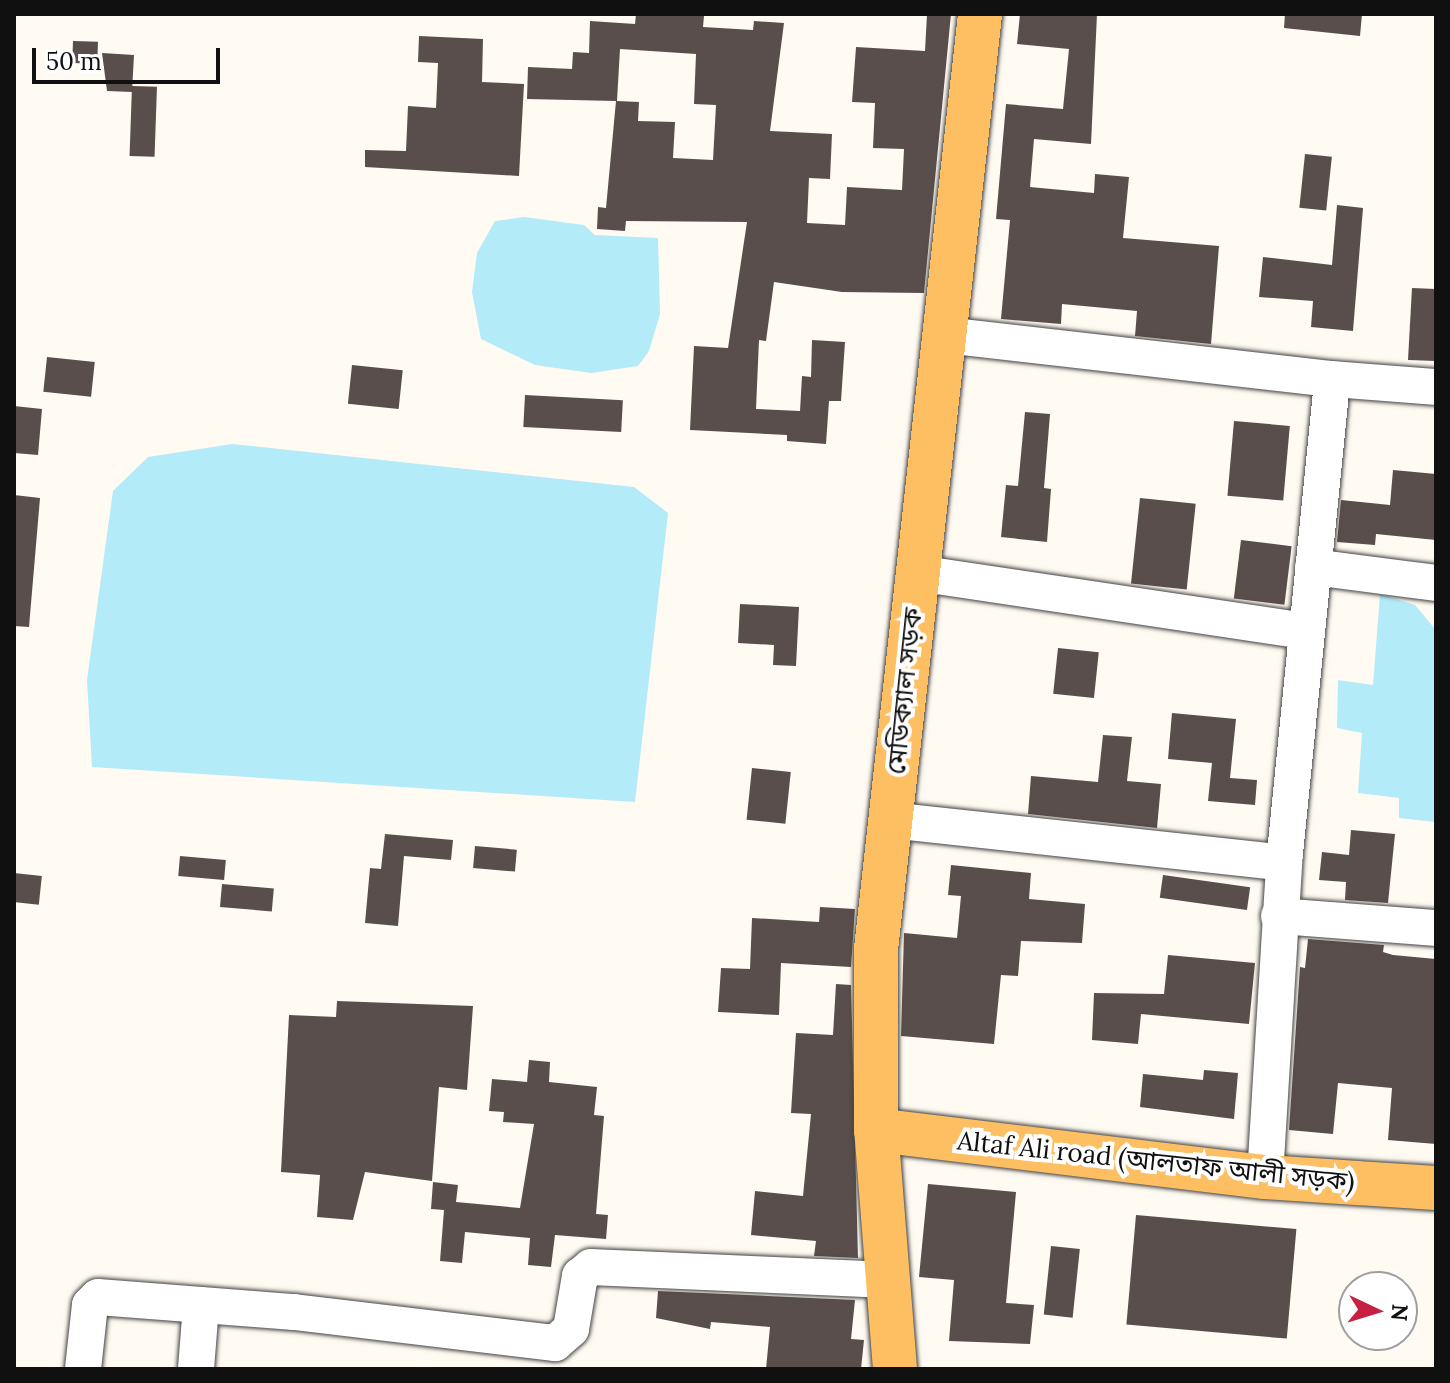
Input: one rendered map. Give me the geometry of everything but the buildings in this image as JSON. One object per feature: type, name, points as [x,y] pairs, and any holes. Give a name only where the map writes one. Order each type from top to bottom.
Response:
[{"type":"main road","name":"মেডিক্যাল সড়ক","points":[[895,1369],[876,1130],[876,949],[980,14]]},
{"type":"main road","name":"Altaf Ali road (আলতাফ আলী সড়ক)","points":[[876,1130],[1265,1177],[1436,1188]]},
{"type":"street","points":[[944,335],[1332,379],[1436,387]]},
{"type":"street","points":[[1265,1177],[1279,916],[1332,379]]},
{"type":"street","points":[[1313,567],[1436,583]]},
{"type":"street","points":[[917,573],[1306,631]]},
{"type":"street","points":[[890,820],[1284,863]]},
{"type":"street","points":[[1279,916],[1436,928]]},
{"type":"street","points":[[83,1369],[94,1299],[201,1305],[555,1343],[571,1329],[580,1276],[591,1267],[888,1280]]},
{"type":"street","points":[[196,1369],[201,1305]]},
{"type":"water","points":[[524,217],[584,225],[595,235],[658,238],[660,314],[649,351],[638,366],[591,373],[535,365],[481,339],[472,292],[477,253],[495,221]]},
{"type":"water","points":[[232,444],[634,487],[668,513],[635,802],[92,767],[87,680],[113,491],[148,457]]},
{"type":"water","points":[[1380,594],[1415,605],[1436,630],[1436,822],[1399,818],[1399,798],[1358,793],[1362,733],[1337,728],[1338,680],[1373,685]]}]
